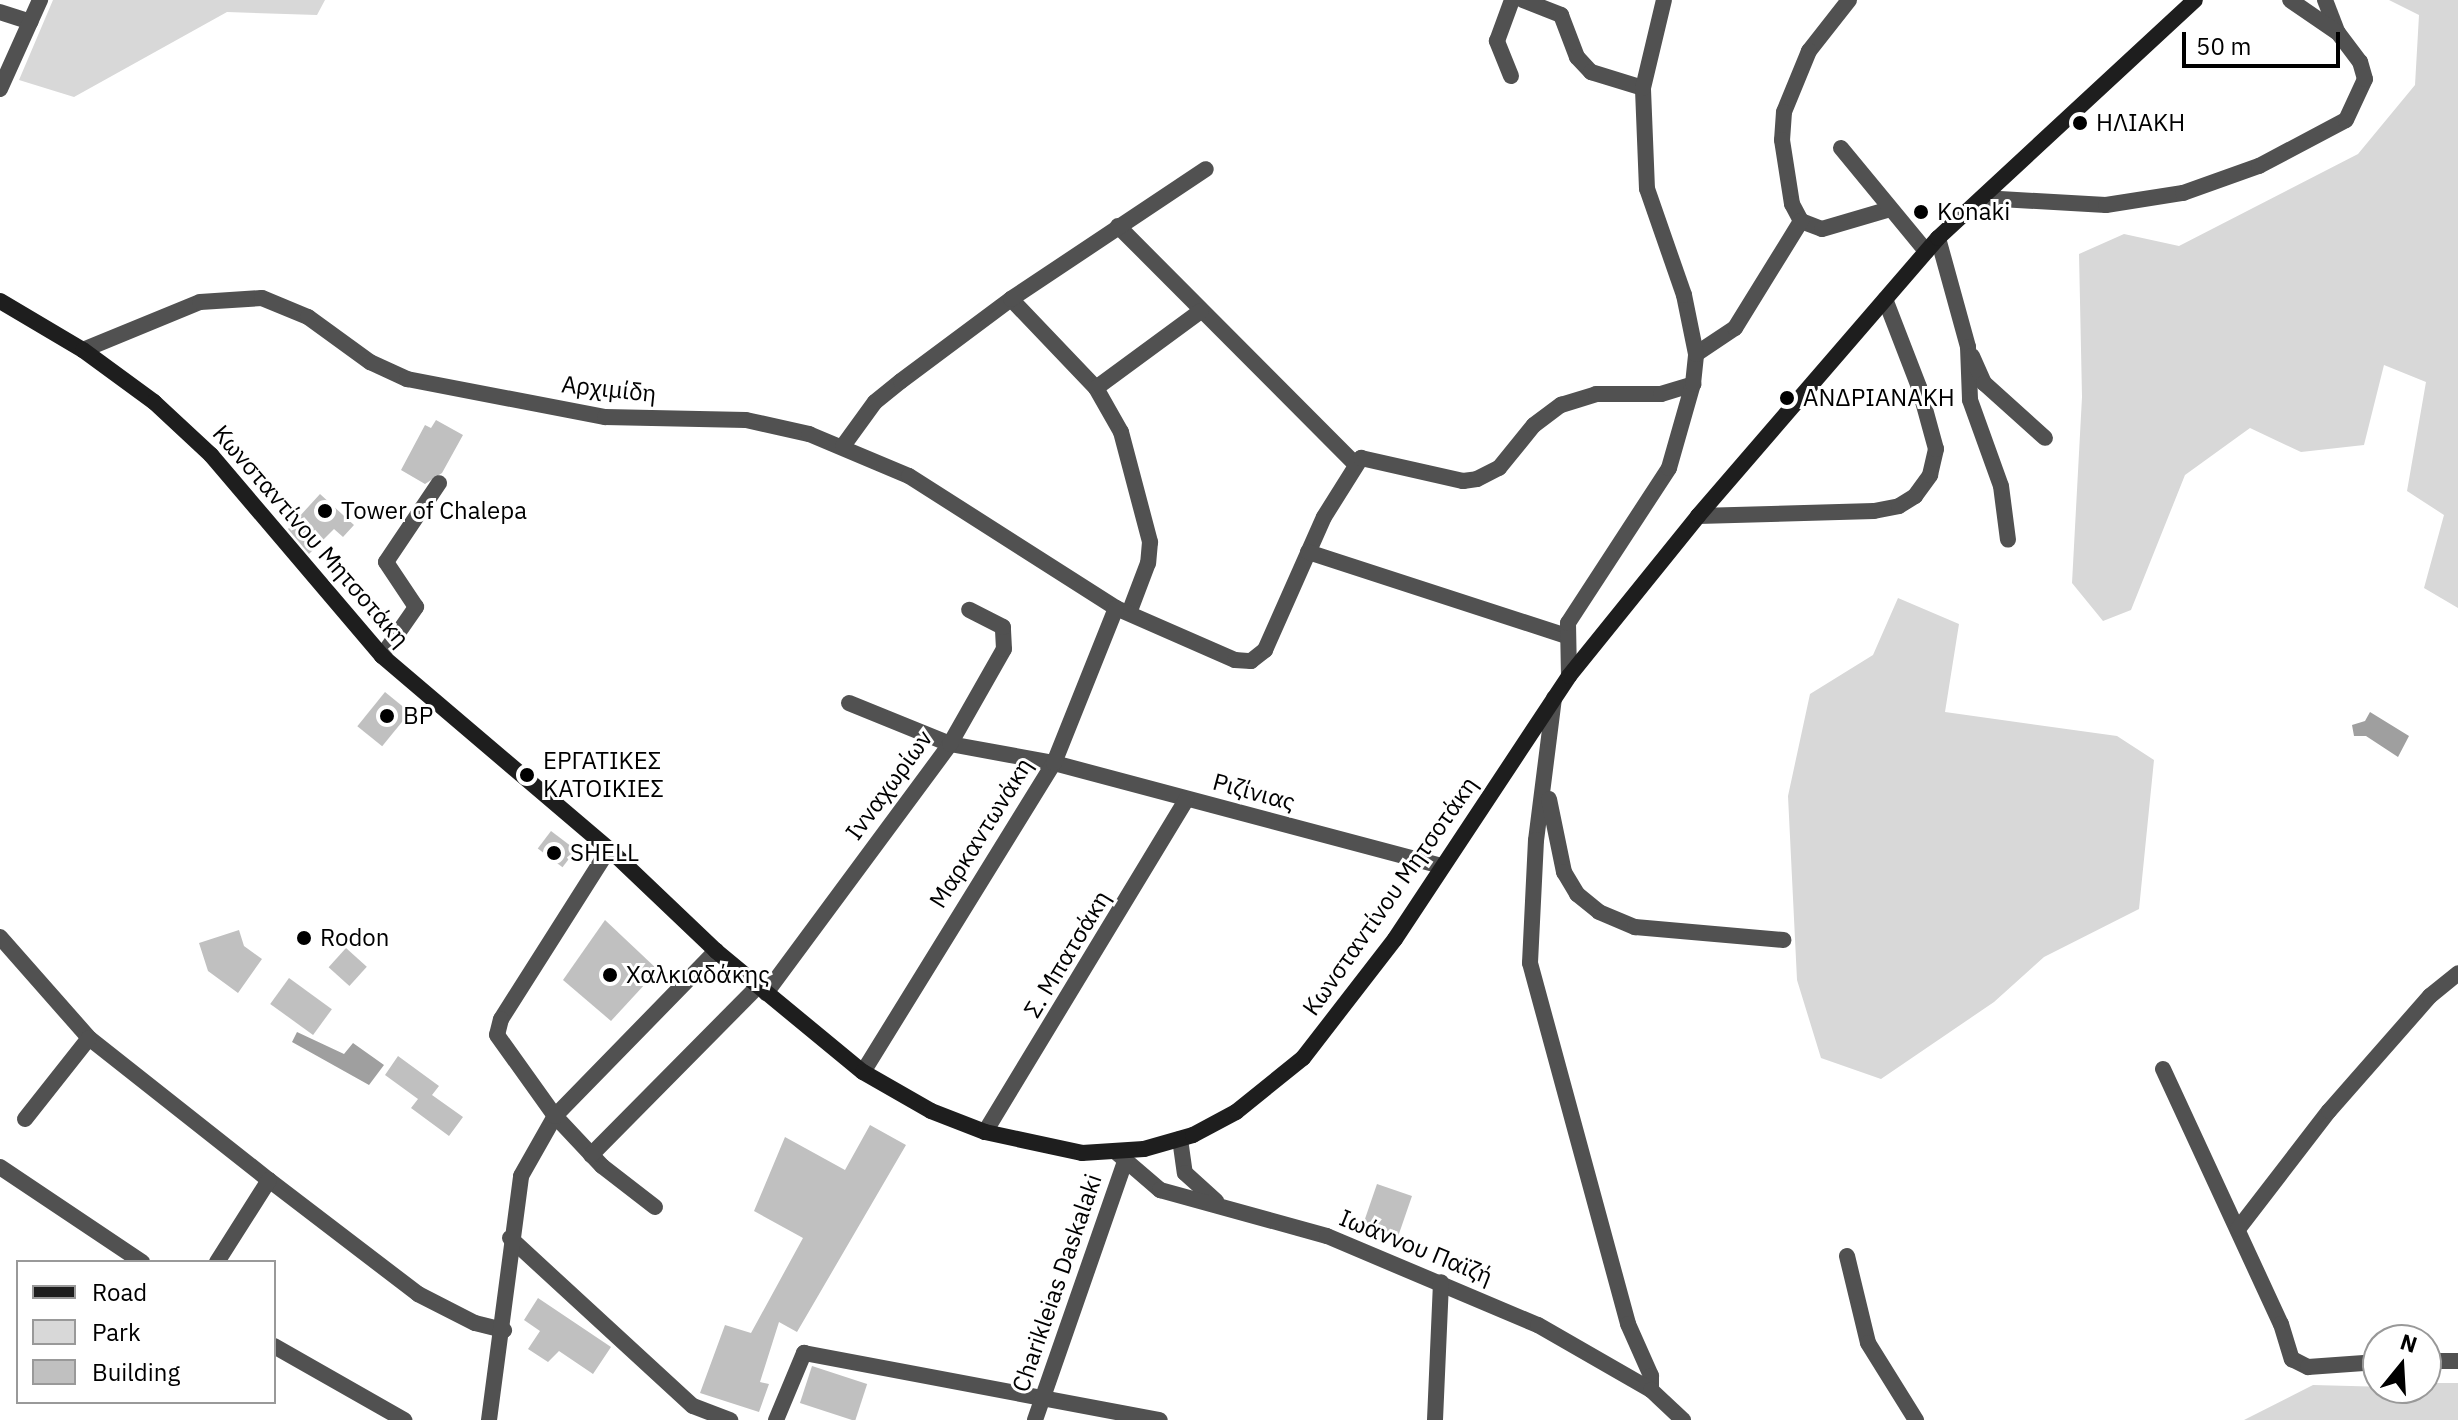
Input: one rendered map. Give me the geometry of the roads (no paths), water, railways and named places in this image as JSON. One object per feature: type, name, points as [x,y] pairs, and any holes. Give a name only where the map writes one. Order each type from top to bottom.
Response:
[{"type":"main road","name":"Κωνσταντίνου Μητσοτάκη","points":[[0,301],[83,350],[154,402],[211,455],[382,656],[609,849],[716,951],[863,1072],[931,1111],[985,1132],[1041,1147],[1121,1158],[1180,1139],[1236,1112],[1303,1058],[1360,988],[1569,676],[1698,516],[1938,238],[2195,0]]},
{"type":"street","points":[[0,89],[40,0]]},
{"type":"street","points":[[1511,76],[1497,41],[1512,0]]},
{"type":"street","points":[[1523,0],[1561,15],[1577,57],[1591,72],[1643,88]]},
{"type":"street","points":[[1569,676],[1564,635],[1577,605],[1669,468],[1693,384],[1696,354],[1684,295],[1647,189],[1643,88],[1664,0]]},
{"type":"street","points":[[1849,0],[1809,51],[1784,112],[1782,140],[1792,204],[1801,221],[1822,229],[1890,209]]},
{"type":"street","points":[[2290,0],[2338,33]]},
{"type":"street","points":[[1983,198],[2106,205],[2183,193],[2282,155],[2346,120],[2358,102],[2365,79],[2360,62],[2338,33],[2325,0]]},
{"type":"street","points":[[0,12],[30,22]]},
{"type":"street","points":[[1841,148],[1926,251]]},
{"type":"street","points":[[843,446],[875,402],[1011,299],[1206,169]]},
{"type":"street","points":[[1696,354],[1735,328],[1801,221]]},
{"type":"street","points":[[1118,226],[1354,463]]},
{"type":"street","points":[[1938,238],[1968,347],[1984,383],[2045,438]]},
{"type":"street","name":"Αρχιμίδη","points":[[83,350],[200,302],[262,298],[308,317],[370,362],[407,379],[605,417],[746,420],[843,446],[909,476],[1122,610],[1235,660],[1251,661],[1265,650],[1308,552]]},
{"type":"street","name":"Μαρκαντωνάκη","points":[[863,1072],[1054,763],[1122,610],[1148,563],[1150,542],[1121,432],[1096,388],[1011,299]]},
{"type":"street","points":[[1698,516],[1874,511],[1899,506],[1915,496],[1930,475],[1936,449],[1919,387],[1885,299]]},
{"type":"street","points":[[1096,388],[1201,311]]},
{"type":"street","points":[[1968,347],[1970,400],[2001,486],[2008,540]]},
{"type":"street","points":[[1564,635],[1308,552],[1354,463],[1370,457],[1448,478],[1477,479],[1499,468],[1534,425],[1561,405],[1596,394],[1661,394],[1693,384]]},
{"type":"street","points":[[382,656],[416,607],[386,562],[439,483]]},
{"type":"street","name":"Ινναχωρίων","points":[[591,1155],[762,990],[950,744],[1004,649],[1007,634],[969,610]]},
{"type":"street","points":[[1554,698],[1534,852],[1530,963],[1651,1390]]},
{"type":"street","name":"Ριζίνιας","points":[[849,703],[950,744],[1054,763],[1441,866]]},
{"type":"street","points":[[1547,766],[1550,824],[1564,872],[1577,894],[1599,912],[1635,927],[1783,940]]},
{"type":"street","name":"Σ. Μπατσάκη","points":[[985,1132],[1187,799]]},
{"type":"street","points":[[609,849],[497,1027],[497,1035],[555,1116],[591,1155],[655,1207]]},
{"type":"street","points":[[0,937],[89,1038],[269,1180],[418,1294],[475,1323],[504,1330]]},
{"type":"street","points":[[489,1420],[504,1330],[510,1238],[521,1176],[555,1116],[716,951]]},
{"type":"street","points":[[2238,1229],[2329,1111],[2430,996],[2458,973]]},
{"type":"street","points":[[25,1119],[89,1038]]},
{"type":"street","points":[[2163,1069],[2238,1229],[2295,1363],[2308,1367],[2362,1363]]},
{"type":"street","points":[[1180,1139],[1185,1173],[1221,1205]]},
{"type":"street","name":"Ιωάννου Παϊζή","points":[[1121,1158],[1149,1185],[1168,1193],[1327,1236],[1538,1325],[1651,1390],[1683,1420]]},
{"type":"street","name":"Charikleias Daskalaki","points":[[1035,1420],[1121,1158]]},
{"type":"street","points":[[0,1167],[139,1260]]},
{"type":"street","points":[[1168,1193],[1185,1173]]},
{"type":"street","points":[[218,1260],[269,1180]]},
{"type":"street","points":[[510,1238],[693,1406],[730,1420]]},
{"type":"street","points":[[1847,1256],[1868,1343],[1916,1420]]},
{"type":"street","points":[[1435,1420],[1441,1282]]},
{"type":"street","points":[[276,1347],[404,1420]]},
{"type":"street","points":[[776,1420],[804,1353],[1160,1420]]},
{"type":"place","name":"ΗΛΙΑΚΗ","points":[[2080,123]]},
{"type":"place","name":"Konaki","points":[[1921,212]]},
{"type":"place","name":"ΑΝΔΡΙΑΝΑΚΗ","points":[[1787,398]]},
{"type":"place","name":"Tower of Chalepa","points":[[325,511]]},
{"type":"place","name":"BP","points":[[387,716]]},
{"type":"place","name":"ΕΡΓΑΤΙΚΕΣ ΚΑΤΟΙΚΙΕΣ","points":[[527,775]]},
{"type":"place","name":"SHELL","points":[[554,853]]},
{"type":"place","name":"Rodon","points":[[304,938]]},
{"type":"place","name":"Χαλκιαδάκης","points":[[610,975]]}]
